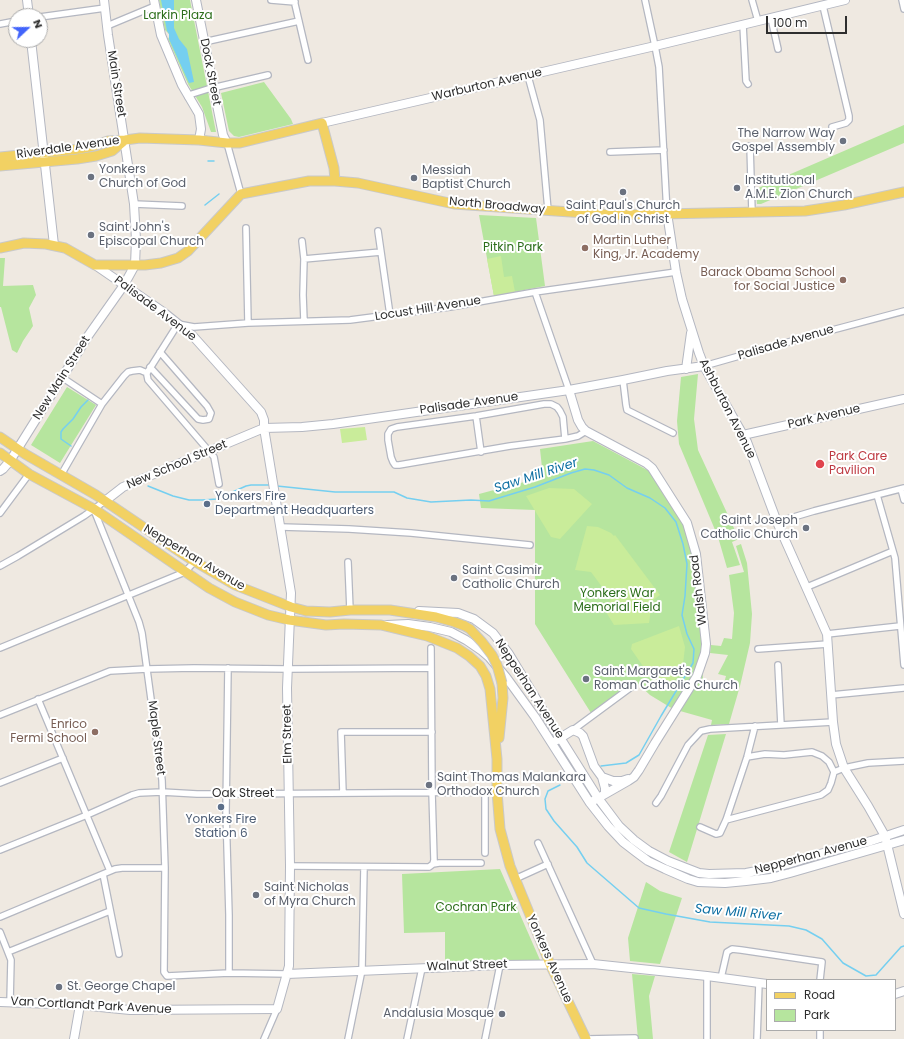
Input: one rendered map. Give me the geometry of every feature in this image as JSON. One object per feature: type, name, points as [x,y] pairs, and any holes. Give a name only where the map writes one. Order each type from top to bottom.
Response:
[{"type":"main road","name":"Warburton Avenue","points":[[125,140],[140,138],[240,143],[322,123]]},
{"type":"main road","points":[[322,123],[334,168],[335,181]]},
{"type":"main road","name":"Riverdale Avenue","points":[[0,157],[79,149],[108,141],[125,140]]},
{"type":"main road","name":"Riverdale Avenue","points":[[0,166],[96,156],[112,150],[125,140]]},
{"type":"main road","name":"North Broadway","points":[[241,194],[309,181],[335,181],[358,183],[454,204],[614,215],[805,211],[844,205],[904,192]]},
{"type":"main road","points":[[0,248],[24,243],[38,243],[65,248],[95,265],[161,264],[184,255],[241,194]]},
{"type":"main road","name":"Nepperhan Avenue","points":[[0,437],[106,501],[147,530],[235,585],[291,608],[306,611],[330,612],[350,610],[390,610]]},
{"type":"main road","name":"Nepperhan Avenue","points":[[0,454],[30,474],[94,509],[209,588],[235,602],[268,615],[289,620],[326,624],[381,625]]},
{"type":"main road","name":"Yonkers Avenue","points":[[390,610],[436,617],[465,626],[470,629],[482,642],[492,655],[497,665],[502,683],[503,698],[497,760],[497,792],[500,829],[515,879],[550,964],[586,1039]]},
{"type":"main road","name":"Yonkers Avenue","points":[[381,625],[427,636],[457,648],[480,666],[486,676],[490,689],[497,760]]},
{"type":"street","name":"Dock Street","points":[[196,0],[223,135],[227,143]]},
{"type":"street","points":[[271,0],[294,1],[308,60]]},
{"type":"street","name":"Ashburton Avenue","points":[[645,0],[660,72],[667,213],[676,272],[691,330],[704,366],[743,434],[777,522],[827,634],[836,744],[844,768],[885,836],[904,914]]},
{"type":"street","points":[[752,0],[758,21]]},
{"type":"street","name":"Warburton Avenue","points":[[322,123],[528,76],[845,0]]},
{"type":"street","points":[[902,0],[904,10]]},
{"type":"street","points":[[107,26],[155,3],[161,35],[188,97],[199,114],[201,129],[199,140]]},
{"type":"street","points":[[48,15],[105,4]]},
{"type":"street","name":"Main Street","points":[[105,4],[134,204],[136,240],[135,265],[124,285]]},
{"type":"street","points":[[823,6],[849,116],[849,120],[846,123],[832,127]]},
{"type":"street","points":[[771,18],[778,48]]},
{"type":"street","points":[[204,42],[299,22]]},
{"type":"street","points":[[743,25],[746,82],[748,84]]},
{"type":"street","points":[[32,48],[54,245]]},
{"type":"street","points":[[188,97],[192,94],[213,88],[268,75]]},
{"type":"street","points":[[528,76],[540,120],[548,210]]},
{"type":"street","points":[[227,143],[241,194]]},
{"type":"street","points":[[750,146],[752,212]]},
{"type":"street","points":[[610,152],[664,150]]},
{"type":"street","points":[[134,204],[182,206]]},
{"type":"street","points":[[246,228],[248,323]]},
{"type":"street","points":[[378,231],[390,315]]},
{"type":"street","points":[[302,241],[304,259],[304,322]]},
{"type":"street","points":[[304,259],[380,252]]},
{"type":"street","name":"Palisade Avenue","points":[[95,265],[192,335],[261,412],[264,420],[264,428],[302,427],[569,390],[667,371],[704,366],[904,311]]},
{"type":"street","name":"Locust Hill Avenue","points":[[178,324],[194,327],[248,323],[350,320],[450,307],[535,292],[676,272]]},
{"type":"street","name":"New Main Street","points":[[0,471],[10,461],[18,449],[88,336],[124,285]]},
{"type":"street","points":[[535,292],[578,420],[586,431],[578,436],[565,439],[510,446],[399,466],[395,465],[391,457],[388,440],[388,434],[391,429],[544,404],[551,404],[557,407],[560,411],[563,417],[565,439]]},
{"type":"street","points":[[178,324],[149,370],[147,375],[148,380],[214,457],[218,484]]},
{"type":"street","points":[[686,369],[691,330]]},
{"type":"street","points":[[61,475],[102,404],[128,372],[149,370],[198,419],[209,419],[211,413],[208,406],[160,352]]},
{"type":"street","points":[[63,378],[102,404]]},
{"type":"street","points":[[622,380],[627,410],[673,433]]},
{"type":"street","name":"Park Avenue","points":[[743,434],[904,399]]},
{"type":"street","points":[[476,416],[482,452]]},
{"type":"street","name":"New School Street","points":[[0,566],[94,509],[123,487],[264,428]]},
{"type":"street","name":"Elm Street","points":[[264,428],[291,593],[287,688],[290,866],[289,966],[277,1009],[264,1039]]},
{"type":"street","name":"Walsh Road","points":[[586,431],[646,463],[652,468],[687,523],[696,554],[706,644],[705,653],[697,676],[640,770],[628,781],[590,803]]},
{"type":"street","points":[[0,513],[30,474]]},
{"type":"street","points":[[777,522],[902,488],[904,500]]},
{"type":"street","points":[[877,495],[895,558],[904,665]]},
{"type":"street","name":"Maple Street","points":[[94,509],[142,633],[162,780],[165,868],[164,972],[166,976]]},
{"type":"street","points":[[281,526],[411,533],[530,546]]},
{"type":"street","points":[[807,587],[893,551]]},
{"type":"street","points":[[0,648],[185,572],[195,561]]},
{"type":"street","points":[[348,562],[350,610]]},
{"type":"street","name":"Nepperhan Avenue","points":[[390,610],[458,614],[474,620],[493,633],[509,654],[560,738],[601,796],[619,826],[649,851],[668,861],[699,873],[746,873],[773,868],[871,841],[904,830]]},
{"type":"street","name":"Nepperhan Avenue","points":[[381,625],[408,624],[451,632],[482,650],[506,677],[536,717],[590,803],[608,826],[623,842],[648,861],[688,879],[698,882],[725,883],[771,878],[904,840]]},
{"type":"street","points":[[827,634],[900,626]]},
{"type":"street","points":[[758,649],[828,644]]},
{"type":"street","points":[[431,648],[433,864]]},
{"type":"street","points":[[778,665],[781,725]]},
{"type":"street","points":[[228,668],[227,794],[229,973]]},
{"type":"street","points":[[0,715],[110,671],[228,668],[432,668]]},
{"type":"street","points":[[552,744],[634,685]]},
{"type":"street","points":[[832,695],[904,688]]},
{"type":"street","points":[[38,699],[110,871]]},
{"type":"street","points":[[584,722],[582,727],[583,736],[594,766],[602,777],[605,788],[601,796]]},
{"type":"street","points":[[656,803],[688,745],[701,731],[710,729],[833,722]]},
{"type":"street","points":[[700,827],[716,834],[720,833],[726,820],[734,792],[747,758],[755,726]]},
{"type":"street","points":[[573,730],[583,736]]},
{"type":"street","points":[[343,793],[341,732],[432,732]]},
{"type":"street","points":[[726,820],[821,795],[828,790],[834,772],[829,762],[822,756],[812,752],[784,755],[766,754],[747,758]]},
{"type":"street","points":[[0,783],[63,758]]},
{"type":"street","points":[[834,772],[844,768],[868,763],[904,761]]},
{"type":"street","points":[[602,777],[613,781],[622,781],[634,777]]},
{"type":"street","name":"Oak Street","points":[[0,850],[139,793],[289,794],[497,792]]},
{"type":"street","points":[[485,793],[485,853]]},
{"type":"street","points":[[538,843],[593,964]]},
{"type":"street","points":[[290,866],[429,867],[433,864],[439,863],[481,862]]},
{"type":"street","points":[[515,879],[548,864]]},
{"type":"street","points":[[348,1039],[362,970],[364,867]]},
{"type":"street","points":[[0,917],[115,869],[165,868]]},
{"type":"street","points":[[103,874],[119,954]]},
{"type":"street","points":[[8,952],[110,911]]},
{"type":"street","points":[[0,932],[11,962],[10,1002]]},
{"type":"street","points":[[721,978],[727,952],[732,949],[822,962],[820,979]]},
{"type":"street","name":"Walnut Street","points":[[166,976],[229,973],[287,974],[500,965],[593,964],[763,983]]},
{"type":"street","points":[[485,1039],[500,965]]},
{"type":"street","points":[[407,1039],[422,968]]},
{"type":"street","points":[[707,976],[707,1039]]},
{"type":"street","points":[[757,1039],[763,983]]},
{"type":"street","name":"Van Cortlandt Park Avenue","points":[[0,1002],[80,1005],[130,1010],[277,1009]]},
{"type":"street","points":[[74,1039],[80,1005]]},
{"type":"street","points":[[586,1039],[636,1038]]},
{"type":"green space","name":"Larkin Plaza","points":[[159,0],[190,0],[216,132],[211,132],[202,107],[188,84],[168,39],[169,34],[165,30]]},
{"type":"green space","points":[[264,82],[293,124],[239,137],[234,136],[229,131],[221,93]]},
{"type":"green space","points":[[904,125],[904,143],[761,204],[757,204],[756,189]]},
{"type":"green space","name":"Pitkin Park","points":[[479,215],[536,218],[545,286],[494,296]]},
{"type":"green space","points":[[501,256],[504,277],[512,276],[515,292],[494,296],[487,259]]},
{"type":"green space","points":[[0,258],[5,258],[3,286],[33,285],[36,295],[29,308],[33,326],[17,353],[12,350],[0,307]]},
{"type":"green space","points":[[698,374],[694,419],[698,450],[739,539],[732,542],[740,565],[727,568],[718,537],[679,444],[677,421],[681,377]]},
{"type":"green space","points":[[67,387],[96,405],[60,463],[31,445]]},
{"type":"green space","points":[[365,427],[367,440],[342,443],[340,429]]},
{"type":"green space","name":"Yonkers War Memorial Field","points":[[593,441],[651,472],[686,524],[695,560],[700,622],[702,684],[714,688],[716,682],[724,683],[726,676],[718,674],[728,655],[710,653],[711,645],[721,646],[724,638],[732,639],[734,613],[729,575],[744,572],[736,546],[741,544],[747,563],[752,614],[750,643],[729,724],[711,725],[712,720],[673,709],[650,695],[636,682],[591,713],[535,624],[535,510],[481,508],[479,494],[543,477],[540,449]]},
{"type":"green space","points":[[549,488],[574,489],[592,504],[560,539],[551,537],[526,496]]},
{"type":"green space","points":[[587,526],[598,527],[614,536],[615,535],[660,595],[652,601],[649,623],[614,625],[606,612],[611,599],[591,572],[575,570]]},
{"type":"green space","points":[[679,626],[685,647],[682,673],[661,692],[631,649],[632,644]]},
{"type":"green space","points":[[726,734],[687,862],[669,852],[708,735]]},
{"type":"green space","name":"Cochran Park","points":[[500,869],[540,960],[445,962],[445,932],[404,933],[402,874]]},
{"type":"green space","points":[[646,882],[660,891],[682,898],[660,964],[630,961],[628,938]]},
{"type":"green space","points":[[632,974],[655,976],[649,996],[653,1039],[638,1039]]},
{"type":"water","points":[[161,0],[174,0],[174,28],[179,39],[187,49],[194,82],[189,83],[169,39]]},
{"type":"waterway","name":"Saw Mill River","points":[[208,161],[214,161]]},
{"type":"waterway","name":"Saw Mill River","points":[[205,205],[219,194]]},
{"type":"waterway","name":"Saw Mill River","points":[[71,446],[61,439],[61,432],[88,400]]},
{"type":"waterway","name":"Saw Mill River","points":[[277,486],[335,492],[394,492],[407,498],[431,502],[471,500],[489,501],[535,487],[585,469],[594,470],[609,475],[627,488],[650,498],[665,508],[676,522],[687,564],[682,615],[687,634],[694,649],[693,663],[639,755],[626,763],[601,766]]},
{"type":"waterway","name":"Saw Mill River","points":[[148,486],[173,496],[189,500],[202,500],[217,499],[246,486],[271,485]]},
{"type":"waterway","name":"Saw Mill River","points":[[560,785],[548,791],[545,799],[546,809],[554,821],[577,847],[587,863],[639,908],[710,922],[789,926],[806,930],[822,939],[843,963],[866,976],[876,975],[901,947],[904,946]]},
{"type":"place","name":"The Narrow Way Gospel Assembly","points":[[843,141]]},
{"type":"place","name":"Yonkers Church of God","points":[[91,177]]},
{"type":"place","name":"Messiah Baptist Church","points":[[414,178]]},
{"type":"place","name":"Institutional A.M.E. Zion Church","points":[[737,188]]},
{"type":"place","name":"Saint Paul's Church of God in Christ","points":[[623,192]]},
{"type":"place","name":"Saint John's Episcopal Church","points":[[91,235]]},
{"type":"place","name":"Martin Luther King, Jr. Academy","points":[[585,248]]},
{"type":"place","name":"Barack Obama School for Social Justice","points":[[843,280]]},
{"type":"place","name":"Park Care Pavilion","points":[[820,464]]},
{"type":"place","name":"Yonkers Fire Department Headquarters","points":[[207,504]]},
{"type":"place","name":"Saint Joseph Catholic Church","points":[[806,528]]},
{"type":"place","name":"Saint Casimir Catholic Church","points":[[454,578]]},
{"type":"place","name":"Saint Margaret's Roman Catholic Church","points":[[586,679]]},
{"type":"place","name":"Enrico Fermi School","points":[[95,732]]},
{"type":"place","name":"Saint Thomas Malankara Orthodox Church","points":[[429,785]]},
{"type":"place","name":"Yonkers Fire Station 6","points":[[221,807]]},
{"type":"place","name":"Saint Nicholas of Myra Church","points":[[256,895]]},
{"type":"place","name":"St. George Chapel","points":[[59,987]]},
{"type":"place","name":"Andalusia Mosque","points":[[502,1014]]}]
